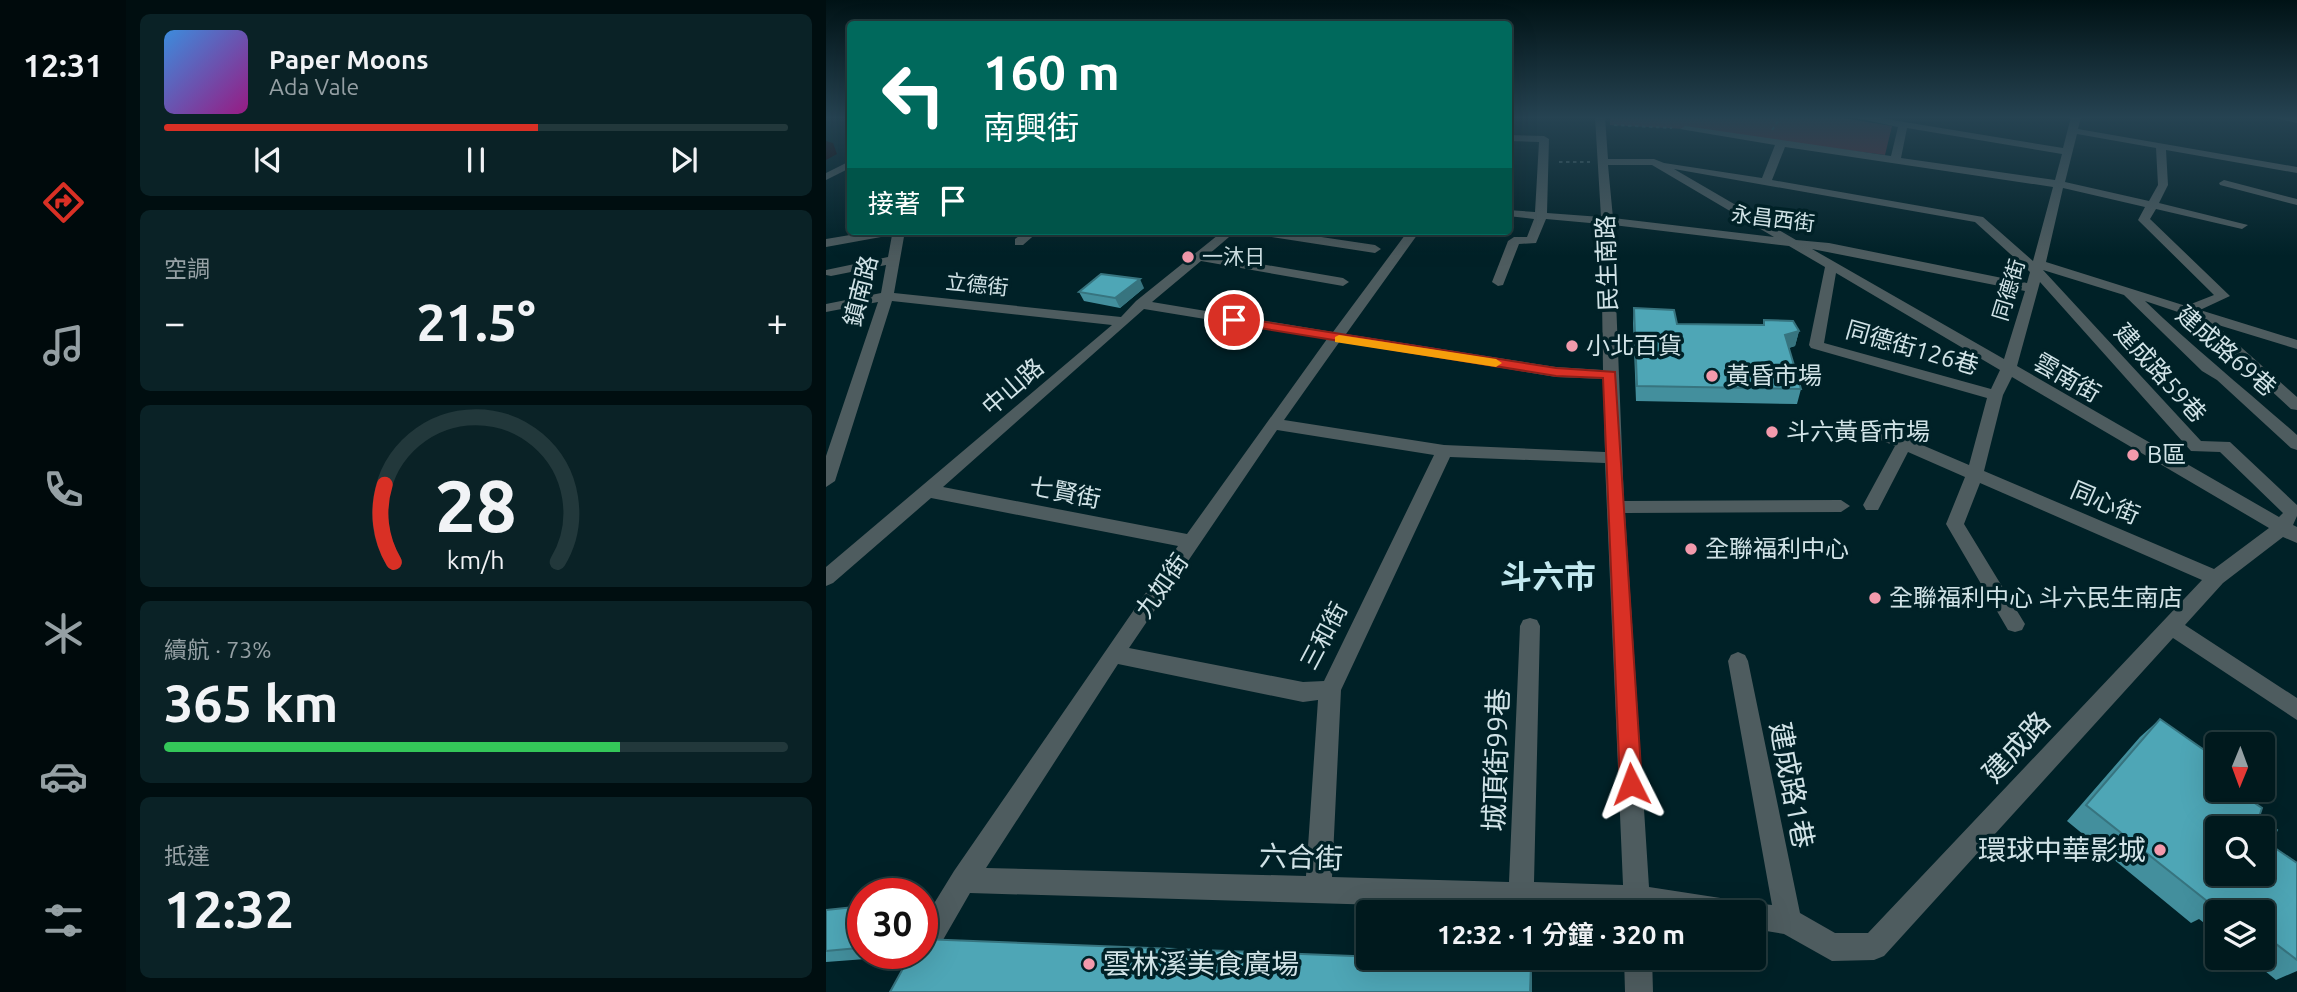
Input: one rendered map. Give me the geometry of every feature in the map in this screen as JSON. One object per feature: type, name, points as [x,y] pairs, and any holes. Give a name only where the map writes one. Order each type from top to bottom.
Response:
[{"type":"street","points":[[1499,282],[1514,241],[1532,240],[1541,216],[1544,163]]},
{"type":"street","name":"民生南路","points":[[1602,163],[1607,221],[1616,507],[1637,900]]},
{"type":"street","name":"雲南街","points":[[1656,163],[2008,370],[2292,520]]},
{"type":"street","points":[[1661,163],[1765,183],[1773,163]]},
{"type":"street","points":[[1924,163],[2058,184],[2242,225]]},
{"type":"street","name":"同德街","points":[[1975,474],[1995,395],[2008,370],[2038,267],[2063,163]]},
{"type":"street","points":[[2162,163],[2163,185],[2144,220],[2223,296],[2192,307],[2195,313],[2297,405]]},
{"type":"street","points":[[2261,163],[2297,170]]},
{"type":"street","points":[[826,177],[847,166]]},
{"type":"street","name":"建成路59巷","points":[[1765,183],[1979,219],[2038,267],[2197,447],[2224,446],[2292,520]]},
{"type":"street","points":[[2224,183],[2297,202]]},
{"type":"street","name":"永昌西街","points":[[1512,213],[1607,221],[1791,242],[2030,288]]},
{"type":"street","points":[[826,243],[873,235]]},
{"type":"street","name":"鎮南路","points":[[826,481],[834,438],[887,296],[896,235]]},
{"type":"street","points":[[1019,242],[1028,235]]},
{"type":"street","name":"中山路","points":[[826,578],[1125,322],[1141,304],[1225,235]]},
{"type":"street","points":[[1284,235],[1375,249]]},
{"type":"street","name":"九如街","points":[[938,922],[1113,654],[1273,424],[1411,235]]},
{"type":"street","points":[[1199,257],[1343,282]]},
{"type":"street","points":[[831,272],[892,260]]},
{"type":"street","name":"同德街126巷","points":[[1831,266],[1816,345],[1995,395]]},
{"type":"street","points":[[2038,267],[2125,291],[2297,345]]},
{"type":"street","name":"建成路69巷","points":[[2125,291],[2207,368],[2222,377],[2297,444]]},
{"type":"street","name":"立德街","points":[[826,309],[887,296],[1125,322]]},
{"type":"street","points":[[1141,304],[1337,339],[1556,372],[1610,374]]},
{"type":"street","points":[[1273,424],[1444,451],[1614,458]]},
{"type":"street","name":"同心街","points":[[1867,428],[2216,578]]},
{"type":"street","points":[[1872,505],[1905,443]]},
{"type":"street","name":"三和街","points":[[1113,654],[1303,692],[1330,690],[1444,451]]},
{"type":"street","points":[[1975,474],[1955,524],[2015,624]]},
{"type":"street","name":"七賢街","points":[[929,491],[1193,542]]},
{"type":"street","points":[[1616,507],[1841,506]]},
{"type":"street","name":"建成路","points":[[1766,918],[1788,921],[1832,947],[1874,946],[2216,578],[2292,520]]},
{"type":"street","name":"城頂街99巷","points":[[1521,895],[1530,626]]},
{"type":"street","points":[[2171,626],[2297,710]]},
{"type":"street","name":"建成路1巷","points":[[1738,661],[1788,921]]},
{"type":"street","points":[[1318,889],[1330,690]]},
{"type":"street","name":"六合街","points":[[963,880],[1521,895],[1579,900]]},
{"type":"street","points":[[1638,970],[1639,992]]},
{"type":"building","points":[[1101,274],[1140,279],[1115,298],[1079,292]]},
{"type":"building","name":"黃昏市場","points":[[1634,308],[1674,310],[1677,324],[1764,325],[1764,320],[1793,321],[1799,331],[1785,335],[1801,389],[1637,386]]},
{"type":"building","points":[[2160,719],[2205,751],[2205,802],[2253,802],[2262,808],[2259,816],[2205,816],[2205,886],[2275,886],[2275,848],[2297,863],[2297,960],[2275,943],[2275,900],[2206,900],[2086,805]]},
{"type":"building","points":[[847,908],[847,949],[826,951],[826,910]]},
{"type":"building","name":"雲林溪美食廣場","points":[[938,940],[1356,956],[1356,970],[1531,970],[1530,992],[890,992],[903,969],[938,969]]},
{"type":"slow traffic","points":[[1339,339],[1496,363]]},
{"type":"place","name":"一沐日","points":[[1188,257]]},
{"type":"place","name":"小北百貨","points":[[1572,346]]},
{"type":"place","name":"黃昏市場","points":[[1712,376]]},
{"type":"place","name":"斗六黃昏市場","points":[[1772,432]]},
{"type":"place","name":"B區","points":[[2133,455]]},
{"type":"place","name":"全聯福利中心","points":[[1691,549]]},
{"type":"place","name":"全聯福利中心 斗六民生南店","points":[[1875,598]]},
{"type":"place","name":"環球中華影城","points":[[2160,850]]},
{"type":"place","name":"雲林溪美食廣場","points":[[1089,964]]},
{"type":"district","name":"斗六市","points":[[1548,577]]},
{"type":"route","points":[[1234,320],[1337,339],[1556,372],[1610,374],[1631,784]]}]
